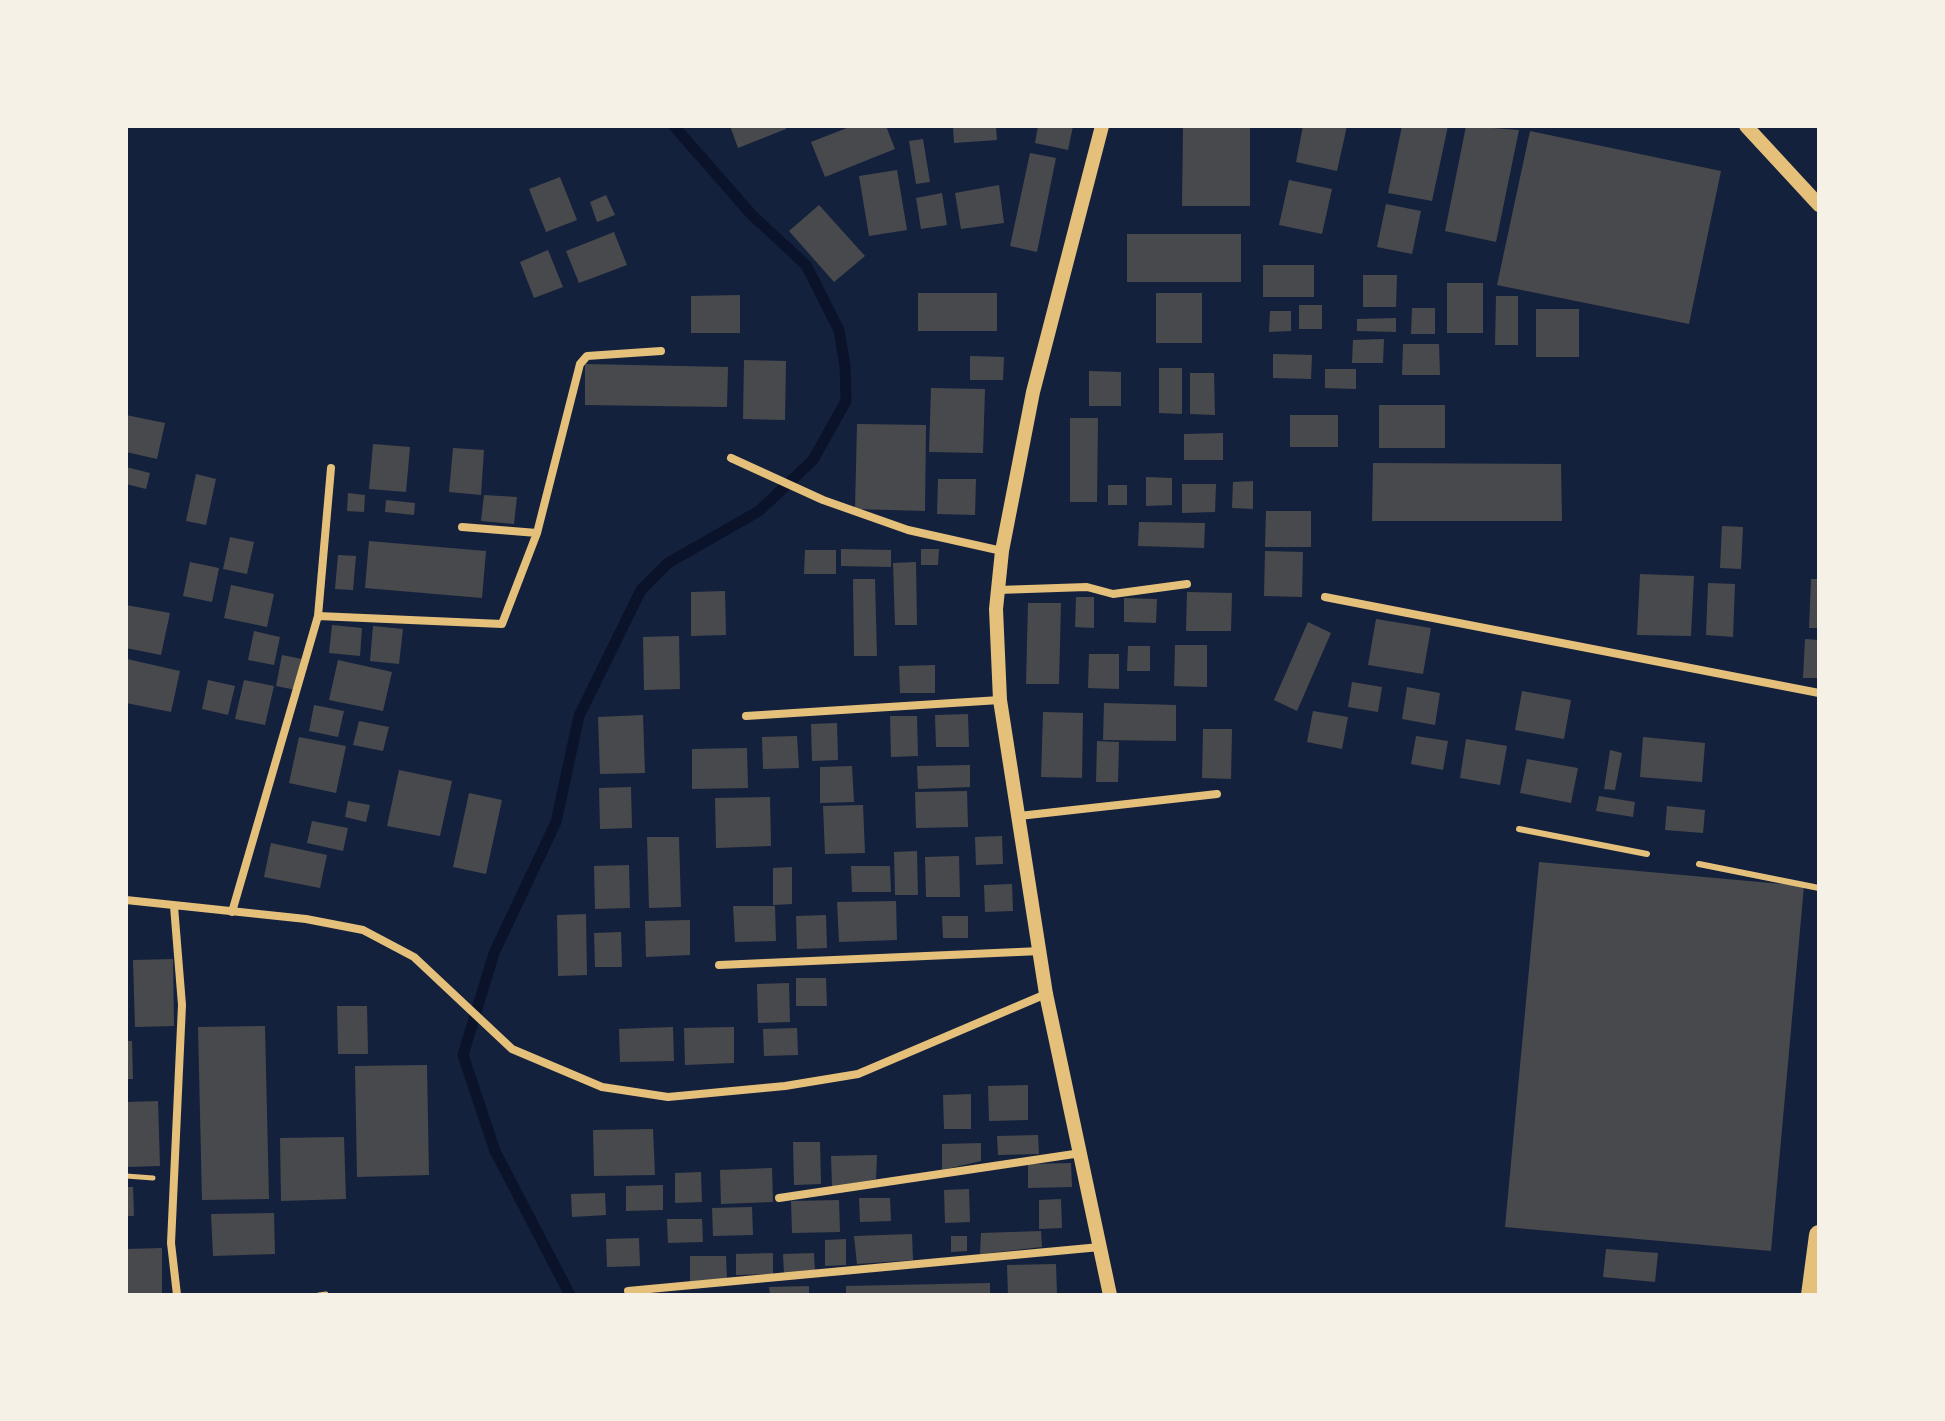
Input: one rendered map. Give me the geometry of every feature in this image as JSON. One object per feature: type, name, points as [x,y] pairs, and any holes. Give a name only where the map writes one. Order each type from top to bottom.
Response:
[{"type":"main road","points":[[1811,1295],[1819,1235]]},
{"type":"street","points":[[1102,126],[1033,392],[1002,551],[998,590],[1000,700],[1046,994],[1110,1295]]},
{"type":"street","points":[[1746,126],[1819,205]]},
{"type":"street","points":[[318,616],[502,624],[537,533],[580,364],[587,356],[661,351]]},
{"type":"street","points":[[731,458],[823,500],[908,530],[1002,551]]},
{"type":"street","points":[[232,912],[318,616],[331,468]]},
{"type":"street","points":[[462,527],[537,533]]},
{"type":"street","points":[[998,590],[1087,587],[1113,594],[1187,584]]},
{"type":"street","points":[[1325,597],[1819,693]]},
{"type":"street","points":[[746,716],[1000,700]]},
{"type":"street","points":[[1019,816],[1217,794]]},
{"type":"street","points":[[126,900],[352,928],[391,942],[414,957],[512,1049],[602,1087],[668,1097],[727,1093],[858,1074],[1046,994]]},
{"type":"street","points":[[174,906],[182,1005],[171,1243],[177,1295]]},
{"type":"street","points":[[719,965],[1041,951]]},
{"type":"street","points":[[779,1198],[1081,1152]]},
{"type":"street","points":[[628,1291],[1100,1247]]},
{"type":"lane","points":[[1519,829],[1647,854]]},
{"type":"lane","points":[[1699,864],[1819,888]]},
{"type":"path","points":[[319,1295],[326,1294]]},
{"type":"building","points":[[730,126],[785,126],[786,129],[738,148]]},
{"type":"building","points":[[852,126],[886,126],[895,149],[825,177],[811,142]]},
{"type":"building","points":[[953,126],[996,126],[997,140],[954,143]]},
{"type":"building","points":[[1038,126],[1073,126],[1068,150],[1035,143]]},
{"type":"building","points":[[1183,126],[1250,126],[1250,206],[1182,206]]},
{"type":"building","points":[[1303,126],[1347,126],[1337,171],[1296,162]]},
{"type":"building","points":[[1402,126],[1448,126],[1432,201],[1388,193]]},
{"type":"building","points":[[1466,126],[1519,130],[1496,242],[1445,231]]},
{"type":"building","points":[[1530,131],[1721,171],[1689,324],[1497,285]]},
{"type":"building","points":[[923,139],[930,182],[916,184],[909,141]]},
{"type":"building","points":[[1030,153],[1056,158],[1037,252],[1010,246]]},
{"type":"building","points":[[897,170],[907,230],[869,236],[859,176]]},
{"type":"building","points":[[560,177],[577,220],[546,232],[529,189]]},
{"type":"building","points":[[1289,180],[1332,189],[1322,234],[1279,225]]},
{"type":"building","points":[[999,185],[1004,223],[961,229],[955,193]]},
{"type":"building","points":[[942,193],[947,225],[921,229],[916,198]]},
{"type":"building","points":[[606,195],[615,215],[597,222],[590,202]]},
{"type":"building","points":[[1386,204],[1421,211],[1412,254],[1377,247]]},
{"type":"building","points":[[819,205],[865,256],[834,282],[789,231]]},
{"type":"building","points":[[614,232],[627,265],[579,283],[566,251]]},
{"type":"building","points":[[1127,234],[1241,234],[1241,282],[1127,282]]},
{"type":"building","points":[[548,250],[563,287],[534,298],[520,262]]},
{"type":"building","points":[[1263,265],[1314,265],[1314,297],[1263,297]]},
{"type":"building","points":[[1363,275],[1397,275],[1396,307],[1363,307]]},
{"type":"building","points":[[1447,283],[1483,283],[1483,333],[1447,333]]},
{"type":"building","points":[[918,293],[997,293],[997,331],[918,331]]},
{"type":"building","points":[[1156,293],[1202,293],[1202,343],[1156,343]]},
{"type":"building","points":[[740,295],[740,333],[691,333],[691,296]]},
{"type":"building","points":[[1496,296],[1518,296],[1518,345],[1495,345]]},
{"type":"building","points":[[1299,305],[1322,305],[1322,329],[1299,329]]},
{"type":"building","points":[[1412,308],[1435,308],[1435,334],[1411,334]]},
{"type":"building","points":[[1536,309],[1579,309],[1579,357],[1536,357]]},
{"type":"building","points":[[1270,311],[1291,311],[1291,331],[1269,332]]},
{"type":"building","points":[[1396,318],[1396,332],[1357,331],[1357,319]]},
{"type":"building","points":[[1384,339],[1383,363],[1352,363],[1353,340]]},
{"type":"building","points":[[1403,344],[1439,344],[1440,375],[1402,375]]},
{"type":"building","points":[[1273,354],[1312,355],[1311,379],[1273,378]]},
{"type":"building","points":[[970,356],[1004,357],[1003,380],[970,380]]},
{"type":"building","points":[[744,360],[786,361],[785,420],[743,419]]},
{"type":"building","points":[[585,364],[728,367],[727,407],[585,405]]},
{"type":"building","points":[[1159,368],[1182,368],[1182,414],[1159,413]]},
{"type":"building","points":[[1325,369],[1356,369],[1356,389],[1325,388]]},
{"type":"building","points":[[1089,371],[1121,372],[1121,406],[1089,406]]},
{"type":"building","points":[[1190,373],[1214,373],[1215,415],[1190,414]]},
{"type":"building","points":[[931,388],[985,389],[983,453],[929,452]]},
{"type":"building","points":[[1379,405],[1445,405],[1445,448],[1379,448]]},
{"type":"building","points":[[126,415],[165,423],[157,459],[126,452]]},
{"type":"building","points":[[1290,415],[1338,415],[1338,447],[1290,447]]},
{"type":"building","points":[[1070,418],[1098,418],[1097,502],[1070,502]]},
{"type":"building","points":[[857,424],[926,425],[925,511],[855,509]]},
{"type":"building","points":[[1223,433],[1223,460],[1184,460],[1184,434]]},
{"type":"building","points":[[373,444],[410,447],[406,492],[369,489]]},
{"type":"building","points":[[453,448],[484,450],[481,495],[449,492]]},
{"type":"building","points":[[1373,463],[1561,464],[1562,521],[1372,521]]},
{"type":"building","points":[[126,467],[150,473],[146,489],[126,484]]},
{"type":"building","points":[[196,474],[216,479],[206,525],[186,521]]},
{"type":"building","points":[[1146,477],[1172,478],[1172,505],[1146,506]]},
{"type":"building","points":[[938,479],[976,479],[975,515],[937,514]]},
{"type":"building","points":[[1253,481],[1253,509],[1232,508],[1233,482]]},
{"type":"building","points":[[1182,484],[1216,484],[1215,512],[1182,513]]},
{"type":"building","points":[[1108,485],[1127,485],[1127,505],[1108,505]]},
{"type":"building","points":[[348,493],[365,495],[364,512],[347,511]]},
{"type":"building","points":[[484,495],[517,497],[514,524],[481,521]]},
{"type":"building","points":[[386,500],[415,503],[414,515],[385,512]]},
{"type":"building","points":[[1266,511],[1311,511],[1311,547],[1265,547]]},
{"type":"building","points":[[1139,522],[1205,523],[1204,548],[1138,546]]},
{"type":"building","points":[[1722,526],[1743,527],[1741,569],[1720,568]]},
{"type":"building","points":[[230,537],[254,542],[247,574],[223,569]]},
{"type":"building","points":[[369,541],[486,551],[482,598],[365,588]]},
{"type":"building","points":[[841,549],[891,550],[891,567],[841,566]]},
{"type":"building","points":[[921,549],[939,549],[938,565],[921,565]]},
{"type":"building","points":[[805,550],[836,550],[836,574],[804,574]]},
{"type":"building","points":[[1265,551],[1303,552],[1302,597],[1264,596]]},
{"type":"building","points":[[338,555],[356,556],[353,590],[335,589]]},
{"type":"building","points":[[190,562],[219,568],[212,602],[183,596]]},
{"type":"building","points":[[916,562],[917,625],[895,625],[893,563]]},
{"type":"building","points":[[1640,574],[1694,576],[1691,636],[1637,635]]},
{"type":"building","points":[[853,579],[875,579],[877,656],[854,656]]},
{"type":"building","points":[[1811,579],[1819,579],[1819,628],[1809,628]]},
{"type":"building","points":[[1708,583],[1735,584],[1733,637],[1706,635]]},
{"type":"building","points":[[231,585],[274,594],[267,627],[224,618]]},
{"type":"building","points":[[725,591],[726,635],[691,636],[691,592]]},
{"type":"building","points":[[1187,592],[1232,593],[1231,631],[1186,631]]},
{"type":"building","points":[[1076,597],[1094,597],[1094,628],[1075,627]]},
{"type":"building","points":[[1124,598],[1157,599],[1156,623],[1124,622]]},
{"type":"building","points":[[1028,603],[1061,603],[1059,684],[1026,684]]},
{"type":"building","points":[[126,605],[170,613],[161,655],[126,648]]},
{"type":"building","points":[[1376,619],[1431,628],[1423,674],[1368,665]]},
{"type":"building","points":[[1308,622],[1331,633],[1297,711],[1274,700]]},
{"type":"building","points":[[332,625],[362,628],[360,656],[329,653]]},
{"type":"building","points":[[373,626],[403,629],[399,664],[370,661]]},
{"type":"building","points":[[254,631],[280,637],[274,665],[248,660]]},
{"type":"building","points":[[679,636],[680,689],[644,690],[643,637]]},
{"type":"building","points":[[1805,639],[1819,640],[1819,678],[1803,678]]},
{"type":"building","points":[[1175,645],[1207,645],[1207,687],[1174,686]]},
{"type":"building","points":[[1128,646],[1150,646],[1150,671],[1127,671]]},
{"type":"building","points":[[1089,654],[1119,654],[1119,689],[1088,688]]},
{"type":"building","points":[[282,655],[302,659],[296,690],[276,686]]},
{"type":"building","points":[[127,659],[180,671],[171,712],[126,703]]},
{"type":"building","points":[[338,660],[392,672],[383,711],[329,700]]},
{"type":"building","points":[[935,665],[935,693],[900,693],[899,666]]},
{"type":"building","points":[[208,680],[235,686],[228,715],[202,709]]},
{"type":"building","points":[[244,680],[274,686],[265,725],[235,719]]},
{"type":"building","points":[[1352,682],[1382,687],[1378,712],[1348,707]]},
{"type":"building","points":[[1407,687],[1440,693],[1435,725],[1402,719]]},
{"type":"building","points":[[1522,691],[1571,700],[1564,739],[1515,730]]},
{"type":"building","points":[[1104,703],[1176,705],[1176,741],[1103,740]]},
{"type":"building","points":[[314,705],[344,711],[338,737],[309,731]]},
{"type":"building","points":[[1313,711],[1348,717],[1342,749],[1307,742]]},
{"type":"building","points":[[1043,712],[1083,713],[1082,778],[1041,777]]},
{"type":"building","points":[[968,714],[969,747],[936,747],[935,715]]},
{"type":"building","points":[[643,715],[645,773],[600,774],[598,717]]},
{"type":"building","points":[[890,716],[917,716],[918,756],[891,757]]},
{"type":"building","points":[[359,721],[389,727],[383,751],[353,745]]},
{"type":"building","points":[[837,723],[838,760],[812,761],[811,724]]},
{"type":"building","points":[[1203,729],[1232,729],[1231,779],[1202,778]]},
{"type":"building","points":[[797,736],[799,768],[763,769],[762,737]]},
{"type":"building","points":[[1416,736],[1448,741],[1443,770],[1411,764]]},
{"type":"building","points":[[299,737],[346,746],[336,793],[289,783]]},
{"type":"building","points":[[1643,737],[1705,743],[1702,782],[1640,777]]},
{"type":"building","points":[[1466,739],[1507,746],[1500,785],[1460,778]]},
{"type":"building","points":[[1097,741],[1119,742],[1118,782],[1096,782]]},
{"type":"building","points":[[747,748],[748,788],[692,789],[692,749]]},
{"type":"building","points":[[1610,750],[1622,753],[1615,790],[1604,789]]},
{"type":"building","points":[[1527,759],[1578,768],[1571,803],[1520,793]]},
{"type":"building","points":[[970,765],[970,787],[918,789],[917,766]]},
{"type":"building","points":[[852,766],[854,802],[820,803],[820,767]]},
{"type":"building","points":[[399,770],[452,781],[440,836],[387,826]]},
{"type":"building","points":[[631,787],[632,828],[600,829],[599,788]]},
{"type":"building","points":[[967,791],[968,827],[916,828],[915,792]]},
{"type":"building","points":[[469,793],[502,800],[486,874],[453,867]]},
{"type":"building","points":[[1599,796],[1635,802],[1633,817],[1596,811]]},
{"type":"building","points":[[770,797],[771,846],[716,848],[715,798]]},
{"type":"building","points":[[348,801],[370,805],[366,822],[345,817]]},
{"type":"building","points":[[863,805],[865,853],[825,854],[823,806]]},
{"type":"building","points":[[1667,806],[1705,810],[1703,833],[1665,830]]},
{"type":"building","points":[[312,821],[348,828],[343,851],[307,843]]},
{"type":"building","points":[[1002,836],[1003,864],[976,865],[975,837]]},
{"type":"building","points":[[647,837],[679,837],[681,907],[649,908]]},
{"type":"building","points":[[271,843],[327,855],[320,888],[264,877]]},
{"type":"building","points":[[917,851],[918,895],[895,895],[894,852]]},
{"type":"building","points":[[959,856],[960,897],[926,897],[925,857]]},
{"type":"building","points":[[1539,862],[1804,886],[1771,1251],[1505,1227]]},
{"type":"building","points":[[629,865],[630,908],[595,909],[594,866]]},
{"type":"building","points":[[851,866],[890,866],[891,892],[852,892]]},
{"type":"building","points":[[792,867],[792,904],[773,905],[773,868]]},
{"type":"building","points":[[1012,884],[1013,911],[985,912],[984,885]]},
{"type":"building","points":[[896,901],[897,940],[839,942],[837,902]]},
{"type":"building","points":[[733,906],[775,906],[776,941],[735,942]]},
{"type":"building","points":[[586,914],[587,975],[558,976],[557,915]]},
{"type":"building","points":[[826,915],[827,948],[797,949],[796,916]]},
{"type":"building","points":[[942,916],[968,916],[968,938],[943,938]]},
{"type":"building","points":[[690,920],[690,955],[646,957],[645,921]]},
{"type":"building","points":[[621,932],[622,967],[595,967],[594,933]]},
{"type":"building","points":[[173,959],[174,1026],[135,1027],[133,960]]},
{"type":"building","points":[[796,978],[826,978],[827,1006],[796,1006]]},
{"type":"building","points":[[789,983],[790,1022],[758,1023],[757,984]]},
{"type":"building","points":[[337,1006],[367,1006],[368,1054],[338,1054]]},
{"type":"building","points":[[265,1026],[269,1199],[202,1200],[198,1027]]},
{"type":"building","points":[[673,1027],[674,1061],[620,1062],[619,1029]]},
{"type":"building","points":[[734,1027],[734,1063],[685,1065],[684,1028]]},
{"type":"building","points":[[797,1028],[798,1055],[764,1056],[763,1029]]},
{"type":"building","points":[[126,1041],[132,1041],[133,1079],[126,1079]]},
{"type":"building","points":[[427,1065],[429,1175],[357,1177],[355,1066]]},
{"type":"building","points":[[1028,1085],[1028,1120],[989,1121],[988,1086]]},
{"type":"building","points":[[971,1094],[971,1129],[944,1129],[943,1095]]},
{"type":"building","points":[[158,1101],[160,1166],[126,1167],[126,1102]]},
{"type":"building","points":[[653,1129],[655,1175],[594,1176],[593,1130]]},
{"type":"building","points":[[1038,1135],[1039,1154],[998,1155],[997,1136]]},
{"type":"building","points":[[344,1137],[346,1199],[281,1201],[280,1138]]},
{"type":"building","points":[[793,1142],[820,1142],[821,1184],[794,1185]]},
{"type":"building","points":[[981,1143],[981,1161],[942,1170],[942,1144]]},
{"type":"building","points":[[877,1155],[876,1179],[832,1187],[831,1156]]},
{"type":"building","points":[[1071,1163],[1072,1187],[1028,1188],[1028,1164]]},
{"type":"building","points":[[772,1168],[773,1202],[721,1204],[720,1170]]},
{"type":"building","points":[[701,1172],[702,1202],[675,1203],[675,1173]]},
{"type":"building","points":[[663,1185],[663,1210],[626,1211],[626,1186]]},
{"type":"building","points":[[126,1187],[133,1187],[134,1216],[126,1216]]},
{"type":"building","points":[[969,1189],[970,1222],[945,1223],[944,1190]]},
{"type":"building","points":[[605,1193],[606,1215],[572,1217],[571,1194]]},
{"type":"building","points":[[859,1198],[890,1198],[891,1221],[860,1222]]},
{"type":"building","points":[[1061,1199],[1062,1228],[1039,1229],[1039,1200]]},
{"type":"building","points":[[839,1200],[840,1232],[792,1233],[791,1201]]},
{"type":"building","points":[[752,1207],[753,1235],[713,1236],[712,1208]]},
{"type":"building","points":[[274,1213],[275,1254],[213,1256],[211,1214]]},
{"type":"building","points":[[667,1219],[702,1219],[703,1242],[668,1243]]},
{"type":"building","points":[[1041,1231],[1042,1247],[980,1254],[981,1233]]},
{"type":"building","points":[[912,1234],[913,1260],[857,1264],[854,1236]]},
{"type":"building","points":[[951,1236],[967,1236],[967,1251],[951,1252]]},
{"type":"building","points":[[639,1238],[640,1266],[607,1267],[606,1239]]},
{"type":"building","points":[[846,1239],[846,1265],[825,1266],[825,1240]]},
{"type":"building","points":[[162,1248],[162,1293],[126,1294],[126,1249]]},
{"type":"building","points":[[1606,1249],[1658,1253],[1655,1282],[1603,1277]]},
{"type":"building","points":[[773,1253],[773,1274],[736,1275],[736,1254]]},
{"type":"building","points":[[814,1253],[815,1273],[784,1274],[783,1254]]},
{"type":"building","points":[[690,1256],[726,1256],[727,1280],[690,1281]]},
{"type":"building","points":[[1056,1264],[1057,1295],[1008,1295],[1007,1265]]},
{"type":"building","points":[[990,1283],[990,1295],[846,1295],[846,1286]]},
{"type":"building","points":[[809,1286],[809,1295],[770,1295],[769,1287]]},
{"type":"waterway","points":[[570,1295],[495,1151],[463,1055],[494,953],[556,822],[579,716],[641,590],[668,563],[759,511],[813,460],[846,401],[845,366],[839,330],[806,265],[752,215],[674,126]]}]
